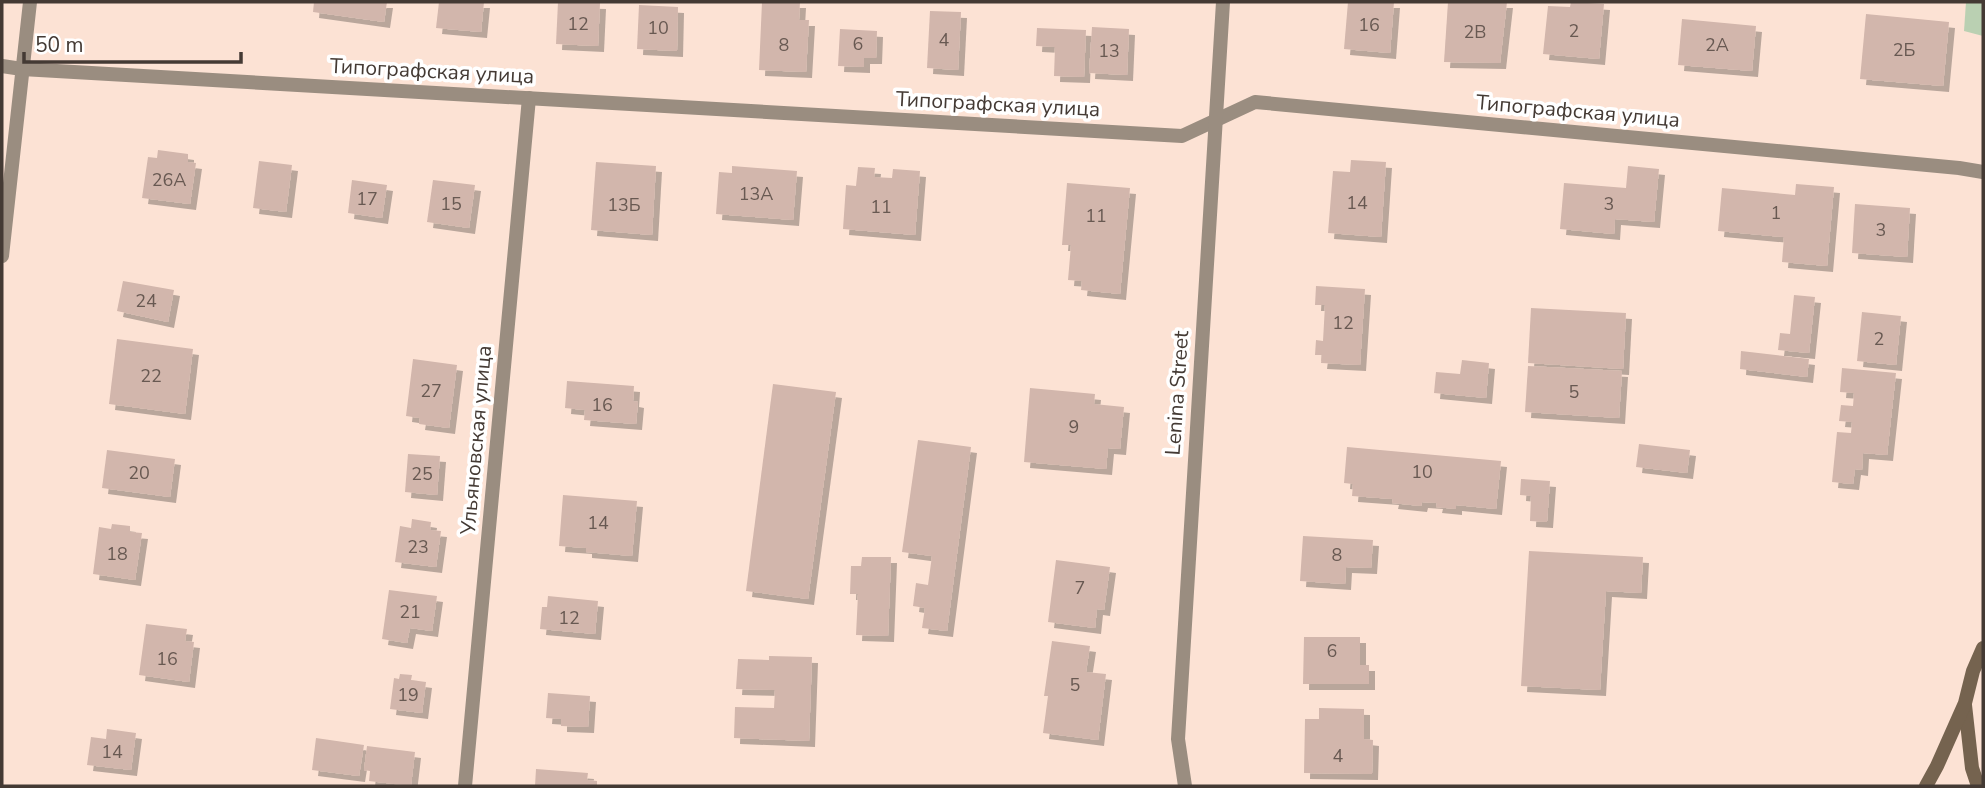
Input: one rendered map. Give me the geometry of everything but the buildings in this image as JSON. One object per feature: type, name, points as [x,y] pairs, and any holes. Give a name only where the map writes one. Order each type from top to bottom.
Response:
[{"type":"main road","points":[[1926,786],[1965,703],[1973,671],[1983,648]]},
{"type":"main road","points":[[1965,703],[1972,768],[1978,786]]},
{"type":"street","points":[[2,256],[30,2]]},
{"type":"street","name":"Lenina Street","points":[[1185,786],[1178,739],[1223,2]]},
{"type":"street","name":"Типографская улица","points":[[2,66],[1182,136],[1255,102],[1983,172]]},
{"type":"street","name":"Ульяновская улица","points":[[464,786],[529,98]]},
{"type":"green space","points":[[1966,2],[1983,2],[1983,36],[1964,31]]}]
